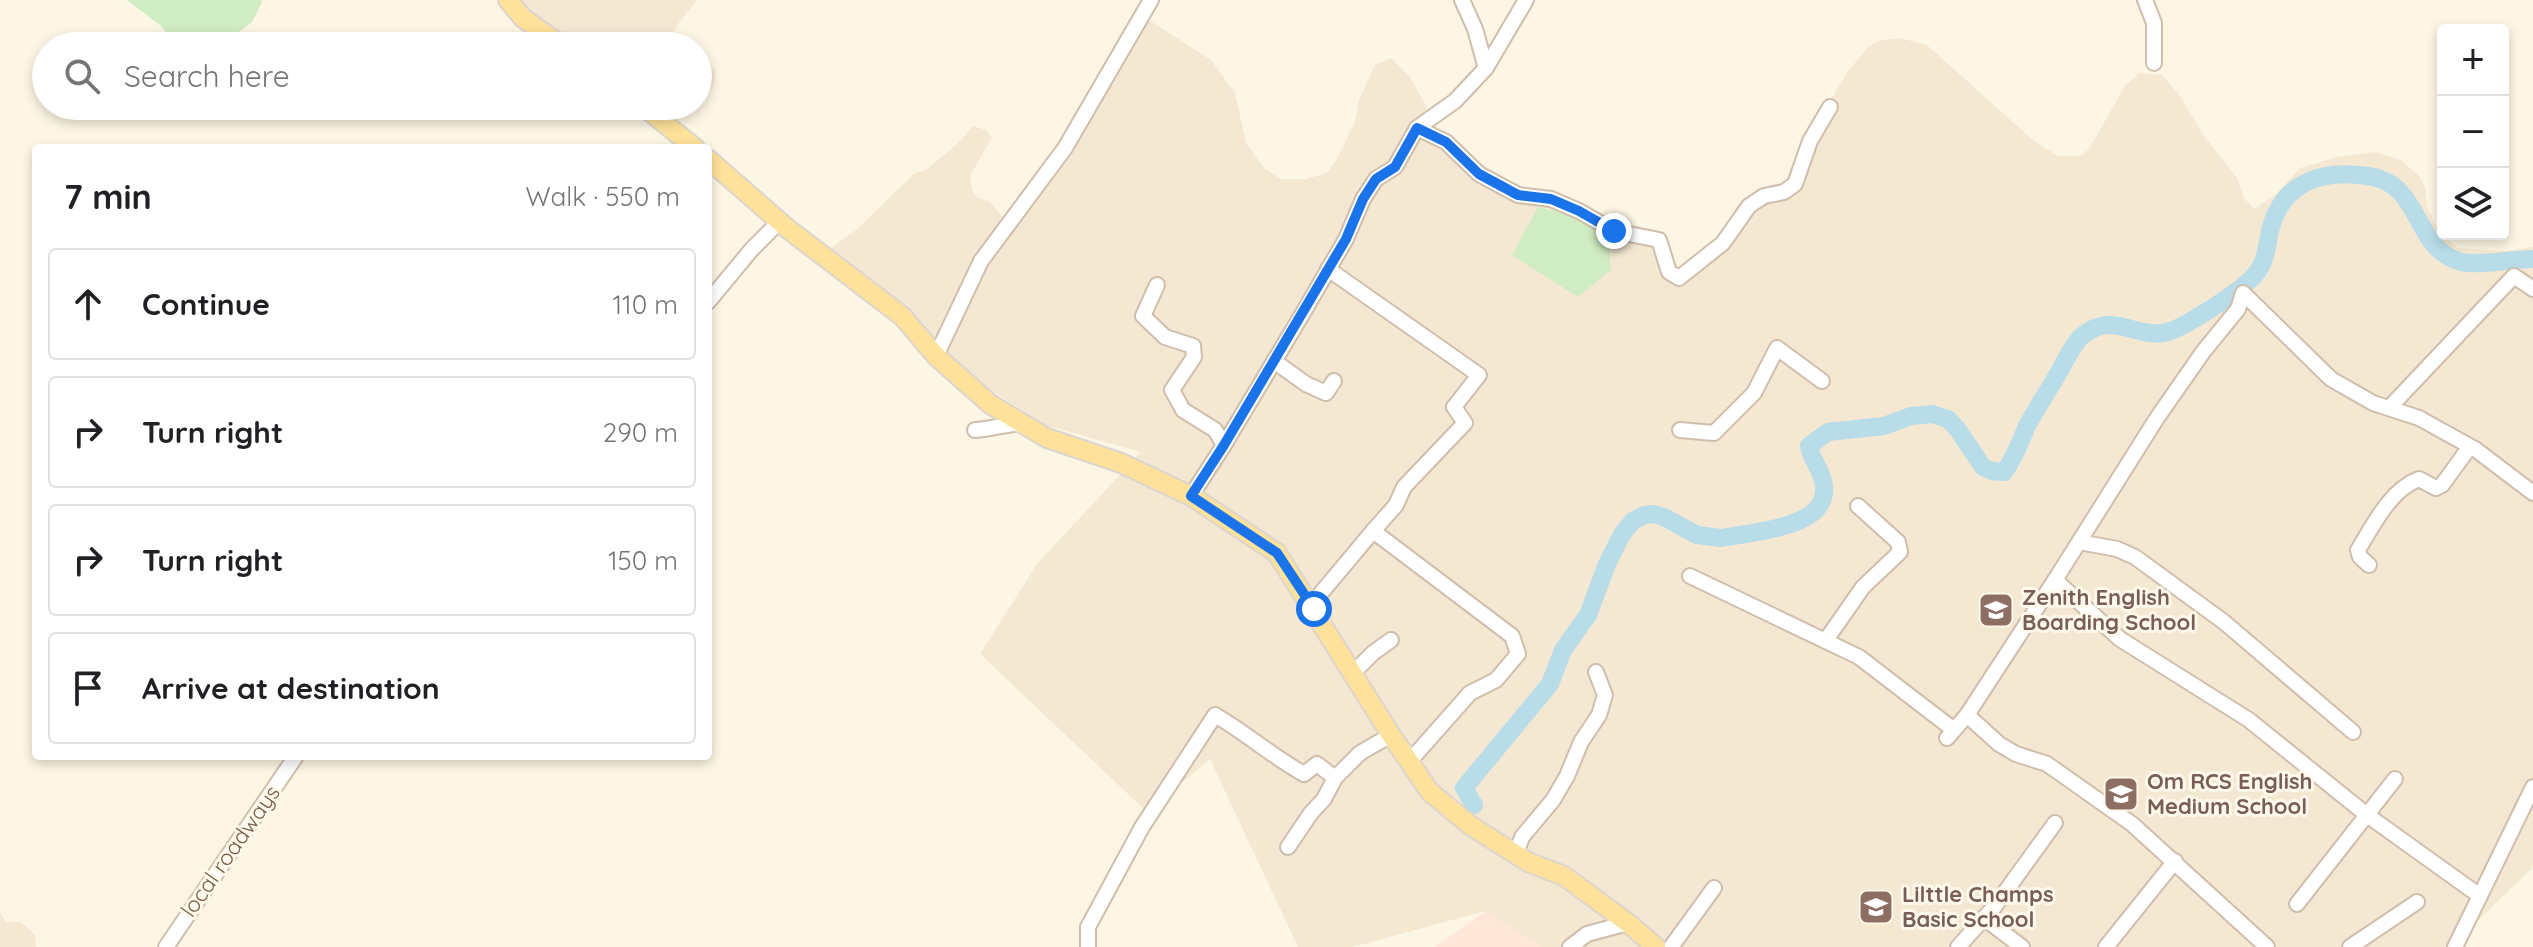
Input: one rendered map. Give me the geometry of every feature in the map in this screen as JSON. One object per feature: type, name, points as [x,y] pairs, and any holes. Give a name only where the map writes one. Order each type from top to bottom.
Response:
[{"type":"main road","points":[[508,0],[523,18],[542,32]]},
{"type":"main road","points":[[660,120],[690,144]]},
{"type":"main road","points":[[712,162],[780,221],[902,316],[936,356],[990,404],[1047,438],[1121,463],[1191,496],[1277,553],[1430,792],[1471,826],[1528,862],[1564,876],[1656,947]]},
{"type":"street","points":[[936,356],[981,261],[1065,148],[1151,0]]},
{"type":"street","points":[[1462,0],[1475,29],[1486,68]]},
{"type":"street","points":[[1191,496],[1346,239],[1363,199],[1376,179],[1395,167],[1417,128],[1455,101],[1486,68],[1526,0]]},
{"type":"street","points":[[2145,0],[2154,23],[2154,63]]},
{"type":"street","points":[[1417,128],[1446,142],[1479,174],[1518,195],[1551,199],[1614,231],[1659,240],[1669,272],[1679,278],[1723,243],[1749,206],[1764,196],[1784,192],[1795,184],[1810,141],[1830,107]]},
{"type":"street","points":[[712,297],[780,221]]},
{"type":"street","points":[[1311,605],[1396,505],[1404,487],[1465,423],[1454,407],[1479,375],[1328,269]]},
{"type":"street","points":[[2389,408],[2514,276],[2533,289]]},
{"type":"street","points":[[1157,285],[1143,316],[1165,337],[1193,346],[1194,357],[1172,390],[1183,410],[1215,430],[1224,445]]},
{"type":"street","points":[[1690,576],[1859,657],[1950,734],[1967,715],[2157,418],[2203,352],[2238,309],[2243,293],[2331,379],[2373,403],[2419,418],[2475,449],[2532,488]]},
{"type":"street","points":[[1680,430],[1714,433],[1754,393],[1777,348],[1822,381]]},
{"type":"street","points":[[1274,361],[1306,384],[1326,393],[1334,381]]},
{"type":"street","points":[[975,430],[1022,423]]},
{"type":"street","points":[[2369,565],[2360,557],[2358,550],[2393,495],[2403,486],[2419,479],[2436,488],[2442,485],[2469,448],[2475,449]]},
{"type":"street","points":[[1826,640],[1863,587],[1900,552],[1898,542],[1858,506]]},
{"type":"street","points":[[1373,531],[1512,636],[1518,654],[1496,680],[1470,693],[1409,762]]},
{"type":"street","points":[[2079,542],[2117,549],[2135,557],[2224,622],[2353,732]]},
{"type":"street","points":[[2055,580],[2120,639],[2249,720],[2367,815],[2480,896]]},
{"type":"street","points":[[1353,673],[1391,640]]},
{"type":"street","points":[[1516,854],[1522,837],[1553,800],[1581,742],[1599,715],[1605,695],[1596,672]]},
{"type":"street","points":[[1088,947],[1088,927],[1142,827],[1215,715],[1304,774],[1317,764],[1335,778]]},
{"type":"street","points":[[1967,715],[1999,744],[2016,754],[2047,764],[2132,824],[2267,947]]},
{"type":"street","points":[[1288,847],[1324,799],[1335,778],[1360,753],[1391,735]]},
{"type":"street","name":"local roadways","points":[[166,947],[293,760]]},
{"type":"street","points":[[2297,904],[2395,779]]},
{"type":"street","points":[[2455,947],[2533,787]]},
{"type":"street","points":[[1958,947],[1984,918],[2055,823]]},
{"type":"street","points":[[2106,947],[2175,861]]},
{"type":"street","points":[[1671,947],[1714,888]]},
{"type":"street","points":[[2350,947],[2417,902]]},
{"type":"street","points":[[1984,918],[2022,947]]},
{"type":"street","points":[[1570,947],[1587,934],[1628,923]]},
{"type":"shaded area","points":[[519,0],[697,0],[673,32],[556,32]]},
{"type":"shaded area","points":[[1138,13],[1211,60],[1235,93],[1246,143],[1264,168],[1281,179],[1306,179],[1327,173],[1355,122],[1359,100],[1375,65],[1391,58],[1410,77],[1427,107],[1430,127],[1474,165],[1518,192],[1665,241],[1675,266],[1683,268],[1715,243],[1751,194],[1780,189],[1792,180],[1821,116],[1848,71],[1868,47],[1878,41],[1900,38],[1927,45],[2034,141],[2058,156],[2080,156],[2089,149],[2125,86],[2139,73],[2162,75],[2238,179],[2243,197],[2254,209],[2276,194],[2300,168],[2337,157],[2375,152],[2401,160],[2419,176],[2425,187],[2427,207],[2437,226],[2437,240],[2448,240],[2458,248],[2505,251],[2533,247],[2533,867],[2451,947],[1541,947],[1485,911],[1353,947],[1298,947],[1210,759],[1147,812],[980,654],[1037,564],[1141,452],[1048,426],[976,381],[831,248],[856,230],[915,173],[926,170],[958,143],[973,126],[986,130],[992,137],[970,176],[973,192],[978,198],[989,201],[1004,218],[1015,210],[1058,149]]},
{"type":"shaded area","points":[[712,67],[716,72],[712,88]]},
{"type":"shaded area","points":[[1486,911],[1541,947],[1435,947]]},
{"type":"shaded area","points":[[0,912],[6,922],[21,922],[35,935],[36,947],[0,947]]},
{"type":"green space","points":[[127,0],[262,2],[252,22],[239,32],[165,32]]},
{"type":"green space","points":[[1538,207],[1590,219],[1608,235],[1611,270],[1578,297],[1512,255]]},
{"type":"waterway","points":[[1474,805],[1464,788],[1550,684],[1563,650],[1588,615],[1622,534],[1633,521],[1644,515],[1664,517],[1697,535],[1721,538],[1785,526],[1814,512],[1822,501],[1823,481],[1809,446],[1828,432],[1884,426],[1911,416],[1932,414],[1948,419],[1983,467],[2004,472],[2032,417],[2082,336],[2093,329],[2113,325],[2163,333],[2182,326],[2221,302],[2250,280],[2259,269],[2276,214],[2284,201],[2294,190],[2320,177],[2351,174],[2386,181],[2409,203],[2433,244],[2445,255],[2461,262],[2533,259]]},
{"type":"place","name":"Zenith English Boarding School","points":[[1996,610]]},
{"type":"place","name":"Om RCS English Medium School","points":[[2121,794]]},
{"type":"place","name":"Lilttle Champs Basic School","points":[[1876,907]]},
{"type":"route","points":[[1314,609],[1277,553],[1191,496],[1303,313],[1376,179],[1395,167],[1417,128],[1446,142],[1479,174],[1518,195],[1551,199],[1614,231]]}]
